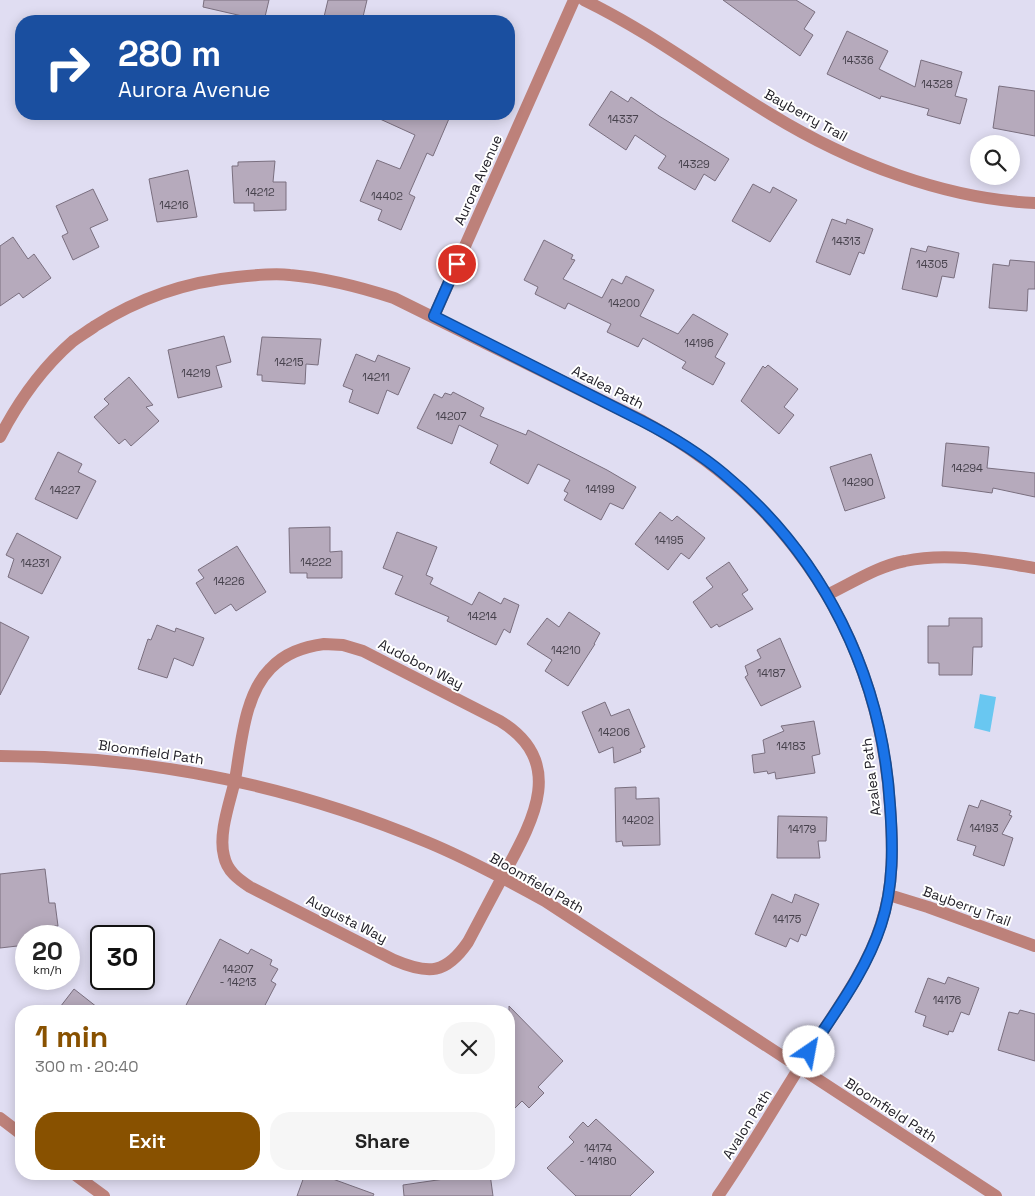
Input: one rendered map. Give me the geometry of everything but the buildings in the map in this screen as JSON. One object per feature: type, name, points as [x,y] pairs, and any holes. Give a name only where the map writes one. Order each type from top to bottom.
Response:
[{"type":"street","name":"Aurora Avenue","points":[[434,316],[574,0]]},
{"type":"street","name":"Bayberry Trail","points":[[584,0],[640,31],[799,131],[872,167],[908,179],[984,198],[1035,203]]},
{"type":"street","name":"Azalea Path","points":[[0,437],[9,419],[50,363],[75,340],[111,316],[144,299],[178,287],[214,279],[256,275],[288,275],[357,286],[394,298],[434,316],[668,435],[725,474],[774,523],[799,552],[828,595],[844,625],[871,695],[880,727],[888,780],[892,862],[889,895],[881,925],[870,951],[839,1006],[799,1068]]},
{"type":"street","points":[[828,595],[878,570],[904,561],[960,557],[1035,568]]},
{"type":"street","name":"Audobon Way","points":[[235,780],[240,744],[249,709],[257,688],[269,670],[287,655],[303,647],[324,644],[343,645],[362,651],[500,721],[515,730],[527,745],[536,761],[540,779],[539,798],[533,817],[502,878]]},
{"type":"street","name":"Bloomfield Path","points":[[0,756],[106,760],[156,766],[235,780],[285,792],[390,827],[428,842],[545,901],[996,1196]]},
{"type":"street","name":"Augusta Way","points":[[235,780],[226,816],[223,842],[224,856],[236,878],[250,887],[410,967],[427,970],[451,963],[468,942],[502,878]]},
{"type":"street","name":"Bayberry Trail","points":[[889,895],[928,907],[1035,946]]},
{"type":"street","name":"Avalon Path","points":[[718,1196],[745,1157],[799,1068]]},
{"type":"street","points":[[0,1118],[15,1129]]},
{"type":"street","points":[[82,1180],[104,1196]]},
{"type":"water","points":[[980,694],[996,697],[990,732],[974,728]]},
{"type":"route","points":[[457,264],[434,316],[668,435],[725,474],[750,497],[799,552],[828,595],[844,625],[871,695],[880,727],[888,780],[892,862],[889,895],[881,925],[870,951],[855,980],[809,1052]]}]
